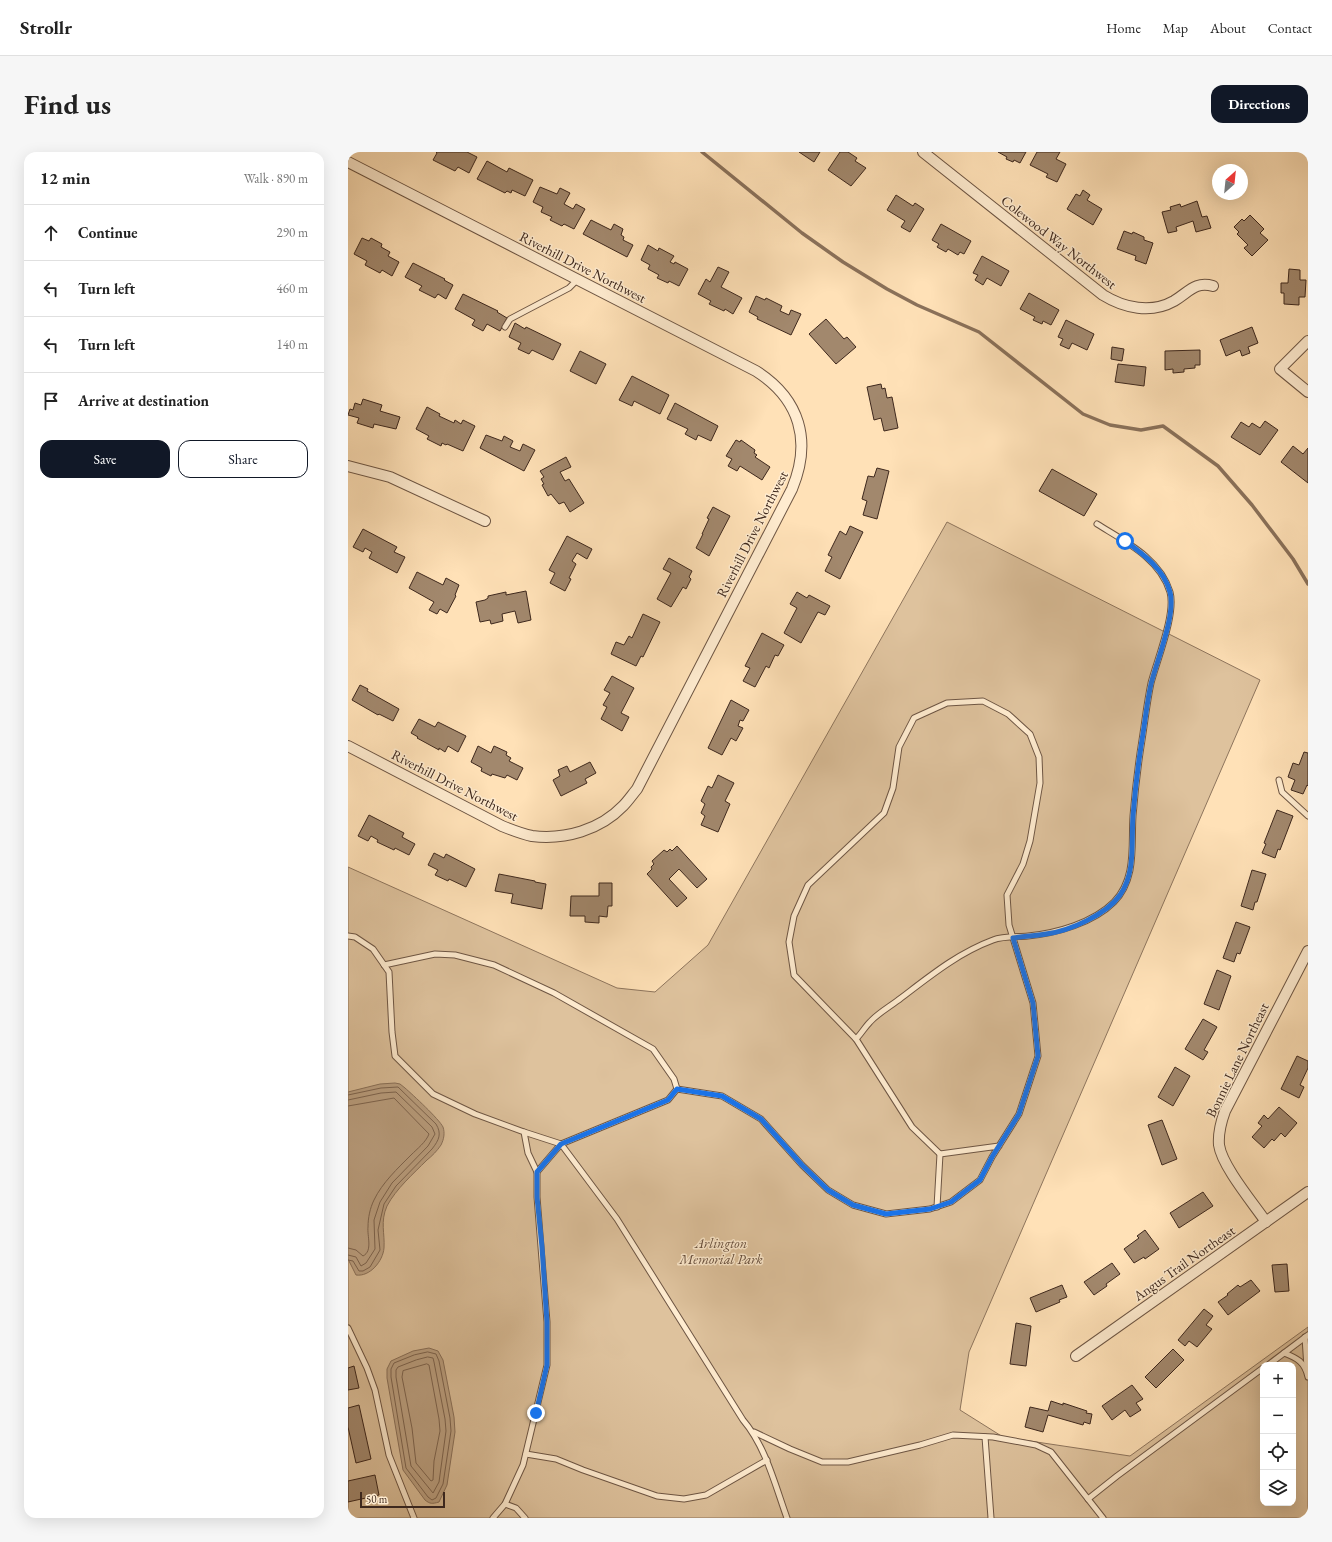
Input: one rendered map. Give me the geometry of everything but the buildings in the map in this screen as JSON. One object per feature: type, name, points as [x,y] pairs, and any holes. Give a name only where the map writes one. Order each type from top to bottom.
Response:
[{"type":"street","name":"Colewood Way Northwest","points":[[923,152],[1103,295],[1114,302],[1133,308],[1153,308],[1173,301],[1196,285],[1205,284],[1213,286]]},
{"type":"street","name":"Riverhill Drive Northwest","points":[[348,162],[756,371],[779,390],[789,402],[796,416],[802,445],[800,468],[792,490],[637,789],[623,806],[604,821],[584,830],[561,836],[532,836],[518,832],[502,826],[348,746]]},
{"type":"street","points":[[1308,341],[1280,369],[1308,392]]},
{"type":"street","points":[[348,466],[390,478],[485,521]]},
{"type":"street","name":"Bonnie Lane Northeast","points":[[1266,1222],[1224,1162],[1219,1145],[1220,1125],[1225,1111],[1308,951]]},
{"type":"street","name":"Angus Trail Northeast","points":[[1076,1356],[1308,1192]]},
{"type":"lane","points":[[505,328],[510,319],[569,288],[577,280]]},
{"type":"lane","points":[[856,1039],[870,1022],[954,959],[994,940],[1047,934],[1071,928],[1096,915],[1113,903],[1120,895],[1129,874],[1133,851],[1133,817],[1142,740],[1152,683],[1170,609],[1170,592],[1162,574],[1150,560],[1125,541],[1097,524]]},
{"type":"lane","points":[[677,1089],[722,1096],[761,1119],[802,1165],[828,1190],[853,1205],[886,1214],[937,1207],[951,1202],[980,1180],[1019,1114],[1038,1056],[1033,1003],[1009,925],[1007,895],[1022,864],[1030,841],[1040,783],[1039,757],[1030,734],[1008,714],[983,701],[947,702],[914,718],[899,747],[893,788],[884,812],[808,885],[794,916],[789,942],[794,974],[856,1039],[912,1127],[940,1154],[937,1207]]},
{"type":"lane","points":[[1279,780],[1282,792],[1308,816]]},
{"type":"lane","points":[[348,936],[355,938],[373,949],[389,972],[392,1032],[395,1056],[433,1094],[475,1114],[561,1144],[618,1219],[743,1420],[754,1432],[787,1518]]},
{"type":"lane","points":[[384,965],[435,954],[454,955],[494,965],[554,993],[653,1049],[674,1079],[677,1089]]},
{"type":"lane","points":[[537,1172],[561,1144],[668,1100],[677,1089]]},
{"type":"lane","points":[[493,1518],[505,1504],[523,1465],[547,1365],[547,1322],[537,1197],[537,1172],[528,1153],[524,1132]]},
{"type":"lane","points":[[940,1154],[999,1146]]},
{"type":"lane","points":[[348,1328],[367,1368],[375,1390],[389,1455],[414,1518]]},
{"type":"lane","points":[[1272,1362],[1306,1336]]},
{"type":"lane","points":[[1306,1336],[1308,1377]]},
{"type":"lane","points":[[1284,1353],[1303,1363],[1307,1371]]},
{"type":"lane","points":[[1088,1499],[1260,1370]]},
{"type":"lane","points":[[754,1432],[822,1462],[848,1462],[953,1435],[985,1437],[1036,1445],[1051,1452],[1103,1518]]},
{"type":"lane","points":[[985,1437],[990,1518]]},
{"type":"lane","points":[[526,1454],[556,1459],[657,1496],[684,1499],[706,1495],[766,1460]]},
{"type":"lane","points":[[505,1504],[516,1508],[525,1518]]},
{"type":"green space","name":"Arlington Memorial Park","points":[[947,522],[1260,680],[969,1352],[960,1410],[1003,1437],[1130,1456],[1308,1327],[1308,1518],[348,1518],[348,867],[617,988],[655,992],[708,945]]},
{"type":"water","points":[[380,1084],[400,1084],[426,1107],[443,1127],[443,1138],[438,1149],[400,1188],[387,1206],[383,1222],[384,1248],[378,1263],[371,1271],[361,1275],[356,1275],[348,1259],[348,1092]]},
{"type":"water","points":[[429,1348],[438,1351],[443,1360],[454,1417],[455,1432],[447,1485],[439,1502],[433,1503],[425,1500],[403,1470],[387,1378],[387,1369],[391,1361],[413,1351]]},
{"type":"waterway","points":[[702,152],[802,233],[843,262],[887,289],[917,305],[979,332],[1083,414],[1110,425],[1141,430],[1163,426],[1218,466],[1252,505],[1293,559],[1308,584]]},
{"type":"route","points":[[536,1413],[547,1365],[547,1322],[537,1197],[537,1172],[561,1144],[668,1100],[677,1089],[722,1096],[761,1119],[802,1165],[828,1190],[853,1205],[886,1214],[930,1209],[951,1202],[980,1180],[992,1157],[1019,1114],[1038,1056],[1033,1003],[1013,938],[1047,934],[1071,928],[1096,915],[1113,903],[1120,895],[1129,874],[1133,851],[1133,817],[1142,740],[1152,683],[1170,609],[1170,592],[1162,574],[1150,560],[1125,541]]}]
